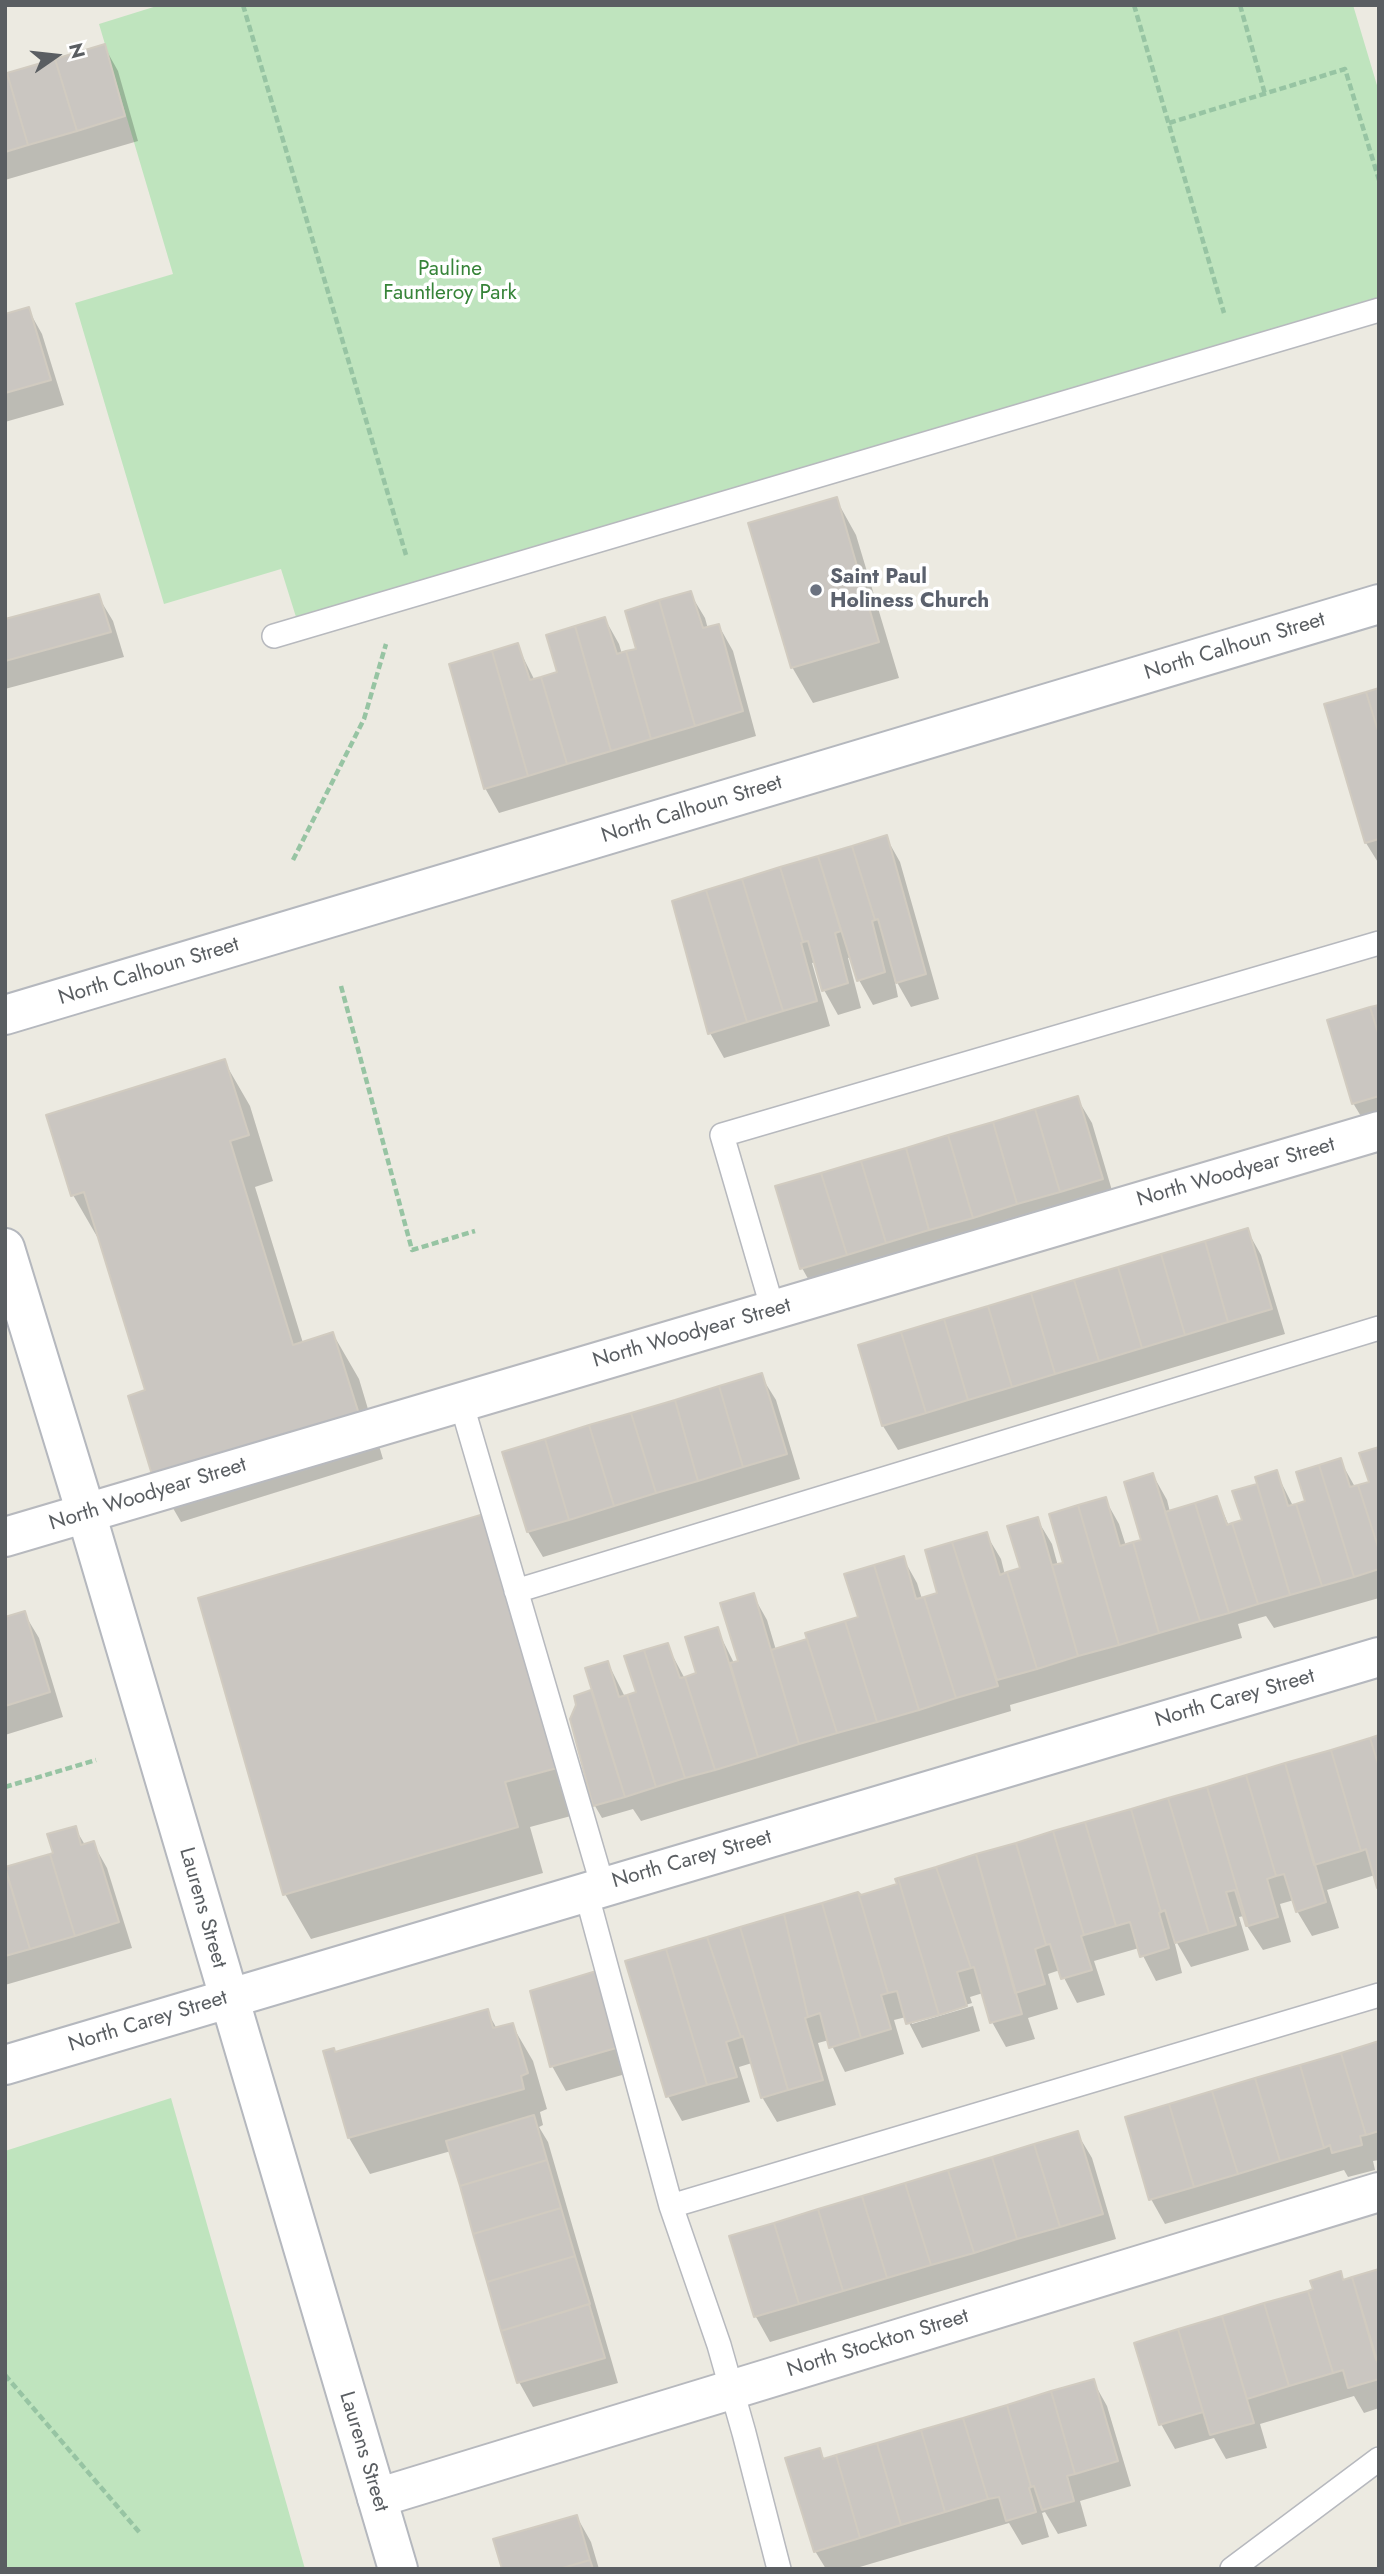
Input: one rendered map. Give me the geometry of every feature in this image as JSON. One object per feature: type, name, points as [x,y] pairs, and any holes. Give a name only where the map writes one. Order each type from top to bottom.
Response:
[{"type":"street","name":"North Calhoun Street","points":[[5,1016],[1379,604]]},
{"type":"street","name":"North Woodyear Street","points":[[5,1537],[1379,1131]]},
{"type":"street","name":"Laurens Street","points":[[5,1248],[398,2569]]},
{"type":"street","name":"North Carey Street","points":[[5,2065],[1379,1657]]},
{"type":"street","name":"North Stockton Street","points":[[377,2498],[1379,2192]]},
{"type":"lane","points":[[274,636],[1379,310]]},
{"type":"lane","points":[[774,1310],[722,1135],[1379,943]]},
{"type":"lane","points":[[516,1591],[1379,1328]]},
{"type":"lane","points":[[461,1402],[516,1591],[594,1889],[671,2206],[732,2389],[779,2569]]},
{"type":"lane","points":[[671,2206],[1379,1995]]},
{"type":"lane","points":[[1232,2569],[1379,2459]]},
{"type":"path","points":[[243,5],[409,597],[364,719],[293,860]]},
{"type":"path","points":[[1134,5],[1236,353]]},
{"type":"path","points":[[1240,5],[1265,94]]},
{"type":"path","points":[[1169,123],[1345,69],[1379,180]]},
{"type":"path","points":[[341,986],[412,1250],[475,1231]]},
{"type":"path","points":[[5,1787],[96,1760]]},
{"type":"path","points":[[5,2375],[140,2533]]},
{"type":"green space","name":"Pauline Fauntleroy Park","points":[[160,5],[1353,5],[1379,92],[1379,297],[296,617],[281,569],[164,604],[75,303],[173,274],[99,24]]},
{"type":"green space","points":[[171,2098],[305,2569],[5,2569],[5,2151]]},
{"type":"building","points":[[105,44],[125,116],[77,131],[55,59]]},
{"type":"building","points":[[55,59],[77,131],[28,145],[7,73]]},
{"type":"building","points":[[5,73],[28,145],[5,152]]},
{"type":"building","points":[[29,307],[51,380],[5,393],[5,314]]},
{"type":"building","name":"Saint Paul Holiness Church","points":[[837,497],[879,642],[791,668],[748,523]]},
{"type":"building","points":[[691,591],[703,628],[719,624],[743,711],[695,726],[659,600]]},
{"type":"building","points":[[99,594],[111,632],[5,661],[5,619]]},
{"type":"building","points":[[659,600],[695,726],[651,739],[626,651],[636,649],[625,611]]},
{"type":"building","points":[[605,617],[617,654],[626,651],[651,739],[611,751],[575,626]]},
{"type":"building","points":[[575,626],[611,751],[567,764],[541,677],[557,672],[546,635]]},
{"type":"building","points":[[518,643],[530,680],[541,677],[567,764],[528,776],[492,651]]},
{"type":"building","points":[[492,651],[528,776],[484,789],[449,664]]},
{"type":"building","points":[[1379,688],[1379,734],[1366,692]]},
{"type":"building","points":[[1366,692],[1379,734],[1379,839],[1365,843],[1324,704]]},
{"type":"building","points":[[887,835],[926,974],[896,983],[878,919],[875,920],[852,846]]},
{"type":"building","points":[[852,846],[875,920],[872,921],[885,972],[857,981],[818,856]]},
{"type":"building","points":[[818,856],[841,931],[835,933],[848,983],[822,991],[808,941],[803,942],[780,867]]},
{"type":"building","points":[[780,867],[803,942],[801,943],[817,1001],[783,1011],[742,879]]},
{"type":"building","points":[[742,879],[783,1011],[747,1022],[706,890]]},
{"type":"building","points":[[706,890],[747,1022],[708,1034],[672,901]]},
{"type":"building","points":[[1379,1005],[1379,1036],[1370,1007]]},
{"type":"building","points":[[1370,1007],[1379,1036],[1379,1096],[1352,1104],[1327,1020]]},
{"type":"building","points":[[225,1059],[249,1135],[230,1141],[293,1345],[333,1332],[359,1414],[153,1478],[128,1396],[145,1390],[84,1192],[71,1196],[46,1115]]},
{"type":"building","points":[[1078,1096],[1103,1179],[1060,1192],[1035,1109]]},
{"type":"building","points":[[1035,1109],[1060,1192],[1017,1204],[993,1122]]},
{"type":"building","points":[[993,1122],[1017,1204],[973,1218],[948,1135]]},
{"type":"building","points":[[948,1135],[973,1218],[929,1230],[906,1148]]},
{"type":"building","points":[[906,1148],[929,1230],[886,1243],[861,1161]]},
{"type":"building","points":[[861,1161],[886,1243],[847,1255],[821,1173]]},
{"type":"building","points":[[821,1173],[847,1255],[800,1269],[775,1186]]},
{"type":"building","points":[[1248,1228],[1272,1309],[1228,1322],[1205,1241]]},
{"type":"building","points":[[1205,1241],[1228,1322],[1185,1335],[1161,1254]]},
{"type":"building","points":[[1161,1254],[1185,1335],[1142,1348],[1118,1267]]},
{"type":"building","points":[[1118,1267],[1142,1348],[1099,1361],[1074,1280]]},
{"type":"building","points":[[1074,1280],[1099,1361],[1055,1374],[1031,1293]]},
{"type":"building","points":[[1031,1293],[1055,1374],[1012,1387],[988,1306]]},
{"type":"building","points":[[988,1306],[1012,1387],[968,1400],[944,1319]]},
{"type":"building","points":[[944,1319],[968,1400],[926,1413],[901,1332]]},
{"type":"building","points":[[901,1332],[926,1413],[882,1426],[858,1345]]},
{"type":"building","points":[[762,1373],[787,1454],[743,1467],[719,1386]]},
{"type":"building","points":[[719,1386],[743,1467],[698,1481],[675,1400]]},
{"type":"building","points":[[675,1400],[698,1481],[656,1493],[631,1413]]},
{"type":"building","points":[[631,1413],[656,1493],[614,1506],[589,1425]]},
{"type":"building","points":[[589,1425],[614,1506],[569,1520],[545,1439]]},
{"type":"building","points":[[545,1439],[569,1520],[527,1532],[502,1452]]},
{"type":"building","points":[[1379,1447],[1379,1550],[1358,1485],[1369,1482],[1359,1453]]},
{"type":"building","points":[[1341,1458],[1350,1487],[1358,1485],[1379,1550],[1379,1569],[1354,1577],[1319,1465]]},
{"type":"building","points":[[1319,1465],[1354,1577],[1322,1586],[1296,1504],[1305,1501],[1296,1472]]},
{"type":"building","points":[[1277,1470],[1288,1506],[1296,1504],[1322,1586],[1290,1595],[1255,1477]]},
{"type":"building","points":[[1153,1473],[1200,1621],[1159,1633],[1133,1542],[1141,1540],[1124,1482]]},
{"type":"building","points":[[1257,1484],[1290,1595],[1258,1604],[1232,1523],[1242,1520],[1232,1491]]},
{"type":"building","points":[[1217,1496],[1227,1525],[1232,1523],[1258,1604],[1229,1613],[1195,1503]]},
{"type":"building","points":[[1106,1497],[1120,1546],[1133,1542],[1159,1633],[1119,1645],[1078,1505]]},
{"type":"building","points":[[1195,1503],[1229,1613],[1200,1621],[1165,1512]]},
{"type":"building","points":[[1078,1505],[1119,1645],[1078,1656],[1052,1565],[1063,1563],[1049,1514]]},
{"type":"building","points":[[484,1514],[557,1768],[505,1782],[518,1827],[283,1895],[198,1598]]},
{"type":"building","points":[[1038,1517],[1078,1656],[1037,1669],[1007,1572],[1020,1568],[1007,1526]]},
{"type":"building","points":[[987,1532],[1000,1575],[1007,1572],[1037,1669],[997,1680],[952,1542]]},
{"type":"building","points":[[952,1542],[998,1686],[956,1698],[924,1597],[937,1593],[925,1550]]},
{"type":"building","points":[[904,1556],[916,1599],[924,1597],[956,1698],[919,1710],[874,1565]]},
{"type":"building","points":[[874,1565],[919,1710],[877,1722],[845,1621],[858,1617],[844,1574]]},
{"type":"building","points":[[754,1593],[799,1744],[758,1757],[730,1663],[738,1661],[720,1603]]},
{"type":"building","points":[[25,1611],[50,1692],[5,1706],[5,1617]]},
{"type":"building","points":[[845,1621],[877,1722],[837,1733],[805,1633]]},
{"type":"building","points":[[718,1627],[758,1757],[715,1770],[685,1677],[696,1673],[685,1637]]},
{"type":"building","points":[[807,1639],[837,1733],[799,1744],[771,1650]]},
{"type":"building","points":[[668,1643],[680,1678],[685,1677],[715,1770],[685,1778],[644,1650]]},
{"type":"building","points":[[644,1650],[685,1778],[656,1787],[627,1695],[636,1692],[624,1656]]},
{"type":"building","points":[[608,1661],[619,1697],[627,1695],[656,1787],[625,1797],[585,1668]]},
{"type":"building","points":[[591,1690],[625,1797],[593,1806],[570,1719],[576,1705],[574,1696]]},
{"type":"building","points":[[1379,1735],[1379,1767],[1370,1738]]},
{"type":"building","points":[[1370,1738],[1379,1767],[1377,1888],[1366,1849],[1361,1851],[1331,1750]]},
{"type":"building","points":[[1331,1750],[1361,1851],[1314,1865],[1285,1763]]},
{"type":"building","points":[[1285,1763],[1326,1902],[1296,1912],[1284,1874],[1276,1876],[1246,1775]]},
{"type":"building","points":[[1246,1775],[1276,1876],[1267,1879],[1278,1917],[1248,1926],[1207,1787]]},
{"type":"building","points":[[1207,1787],[1248,1926],[1235,1890],[1226,1892],[1236,1925],[1209,1933],[1168,1798]]},
{"type":"building","points":[[1168,1798],[1209,1933],[1175,1943],[1165,1910],[1161,1912],[1131,1809]]},
{"type":"building","points":[[1131,1809],[1169,1948],[1140,1957],[1130,1922],[1116,1926],[1085,1822]]},
{"type":"building","points":[[1085,1822],[1116,1926],[1084,1935],[1053,1831]]},
{"type":"building","points":[[76,1826],[81,1845],[94,1841],[119,1922],[75,1936],[50,1854],[53,1853],[47,1834]]},
{"type":"building","points":[[1053,1831],[1092,1970],[1061,1979],[1050,1944],[1046,1945],[1016,1843]]},
{"type":"building","points":[[1016,1843],[1046,1945],[1035,1949],[1045,1984],[1015,1993],[976,1854]]},
{"type":"building","points":[[50,1854],[75,1936],[30,1949],[5,1867]]},
{"type":"building","points":[[976,1854],[1022,2014],[990,2023],[974,1967],[971,1968],[936,1867]]},
{"type":"building","points":[[936,1867],[971,1968],[957,1972],[967,2006],[939,2015],[898,1878]]},
{"type":"building","points":[[5,1868],[30,1949],[5,1956]]},
{"type":"building","points":[[898,1878],[939,2015],[906,2024],[897,1991],[888,1993],[858,1892],[861,1895],[897,1884],[895,1879]]},
{"type":"building","points":[[858,1892],[888,1993],[881,1995],[891,2029],[861,2038],[822,1903]]},
{"type":"building","points":[[822,1903],[861,2038],[829,2048],[820,2013],[808,2017],[784,1914]]},
{"type":"building","points":[[784,1914],[808,2017],[805,2018],[823,2080],[788,2090],[740,1927]]},
{"type":"building","points":[[740,1927],[788,2090],[761,2098],[743,2036],[741,2037],[707,1937]]},
{"type":"building","points":[[707,1937],[741,2037],[726,2042],[737,2077],[707,2085],[666,1949]]},
{"type":"building","points":[[666,1949],[707,2085],[666,2097],[625,1961]]},
{"type":"building","points":[[603,1969],[623,2046],[550,2067],[530,1991]]},
{"type":"building","points":[[488,2009],[493,2028],[513,2023],[528,2073],[521,2076],[524,2089],[348,2138],[323,2051],[334,2048],[335,2052]]},
{"type":"building","points":[[1379,2041],[1379,2131],[1366,2135],[1341,2053]]},
{"type":"building","points":[[1341,2053],[1366,2135],[1360,2136],[1362,2145],[1332,2153],[1330,2145],[1324,2148],[1300,2065]]},
{"type":"building","points":[[1300,2065],[1324,2148],[1280,2161],[1255,2078]]},
{"type":"building","points":[[1255,2078],[1280,2161],[1238,2174],[1212,2091]]},
{"type":"building","points":[[1212,2091],[1238,2174],[1194,2187],[1169,2104]]},
{"type":"building","points":[[1169,2104],[1194,2187],[1149,2200],[1125,2117]]},
{"type":"building","points":[[534,2115],[547,2160],[460,2186],[446,2141]]},
{"type":"building","points":[[1078,2131],[1103,2214],[1060,2227],[1034,2144]]},
{"type":"building","points":[[1034,2144],[1060,2227],[1017,2239],[992,2157]]},
{"type":"building","points":[[992,2157],[1017,2239],[974,2253],[948,2170]]},
{"type":"building","points":[[547,2160],[561,2208],[473,2234],[460,2186]]},
{"type":"building","points":[[948,2170],[974,2253],[931,2265],[905,2183]]},
{"type":"building","points":[[905,2183],[931,2265],[887,2278],[862,2196]]},
{"type":"building","points":[[862,2196],[887,2278],[843,2291],[818,2209]]},
{"type":"building","points":[[561,2208],[575,2256],[487,2282],[473,2234]]},
{"type":"building","points":[[818,2209],[843,2291],[799,2304],[774,2223]]},
{"type":"building","points":[[774,2223],[799,2304],[754,2317],[729,2236]]},
{"type":"building","points":[[575,2256],[590,2304],[501,2331],[487,2282]]},
{"type":"building","points":[[1379,2269],[1379,2359],[1376,2360],[1352,2277]]},
{"type":"building","points":[[1341,2271],[1343,2280],[1352,2277],[1379,2367],[1379,2379],[1348,2388],[1343,2370],[1333,2373],[1308,2291],[1313,2289],[1310,2281]]},
{"type":"building","points":[[1308,2291],[1333,2373],[1289,2386],[1264,2303]]},
{"type":"building","points":[[1264,2303],[1289,2386],[1247,2399],[1222,2316]]},
{"type":"building","points":[[589,2304],[605,2358],[517,2383],[501,2331]]},
{"type":"building","points":[[1222,2316],[1254,2423],[1210,2435],[1178,2329]]},
{"type":"building","points":[[1178,2329],[1203,2412],[1159,2425],[1134,2343]]},
{"type":"building","points":[[1094,2379],[1118,2461],[1075,2474],[1051,2391]]},
{"type":"building","points":[[1051,2391],[1075,2474],[1067,2476],[1074,2501],[1042,2510],[1034,2486],[1031,2487],[1007,2405]]},
{"type":"building","points":[[1007,2405],[1036,2512],[1006,2521],[999,2497],[988,2499],[963,2418]]},
{"type":"building","points":[[963,2418],[988,2499],[945,2512],[921,2430]]},
{"type":"building","points":[[921,2430],[945,2512],[901,2525],[877,2443]]},
{"type":"building","points":[[877,2443],[901,2525],[860,2538],[836,2455]]},
{"type":"building","points":[[820,2448],[823,2459],[836,2455],[860,2538],[814,2552],[785,2458]]},
{"type":"building","points":[[577,2515],[590,2560],[559,2569],[502,2569],[493,2539]]},
{"type":"building","points":[[590,2560],[593,2569],[559,2569]]},
{"type":"place","name":"Saint Paul Holiness Church","points":[[816,590]]}]
